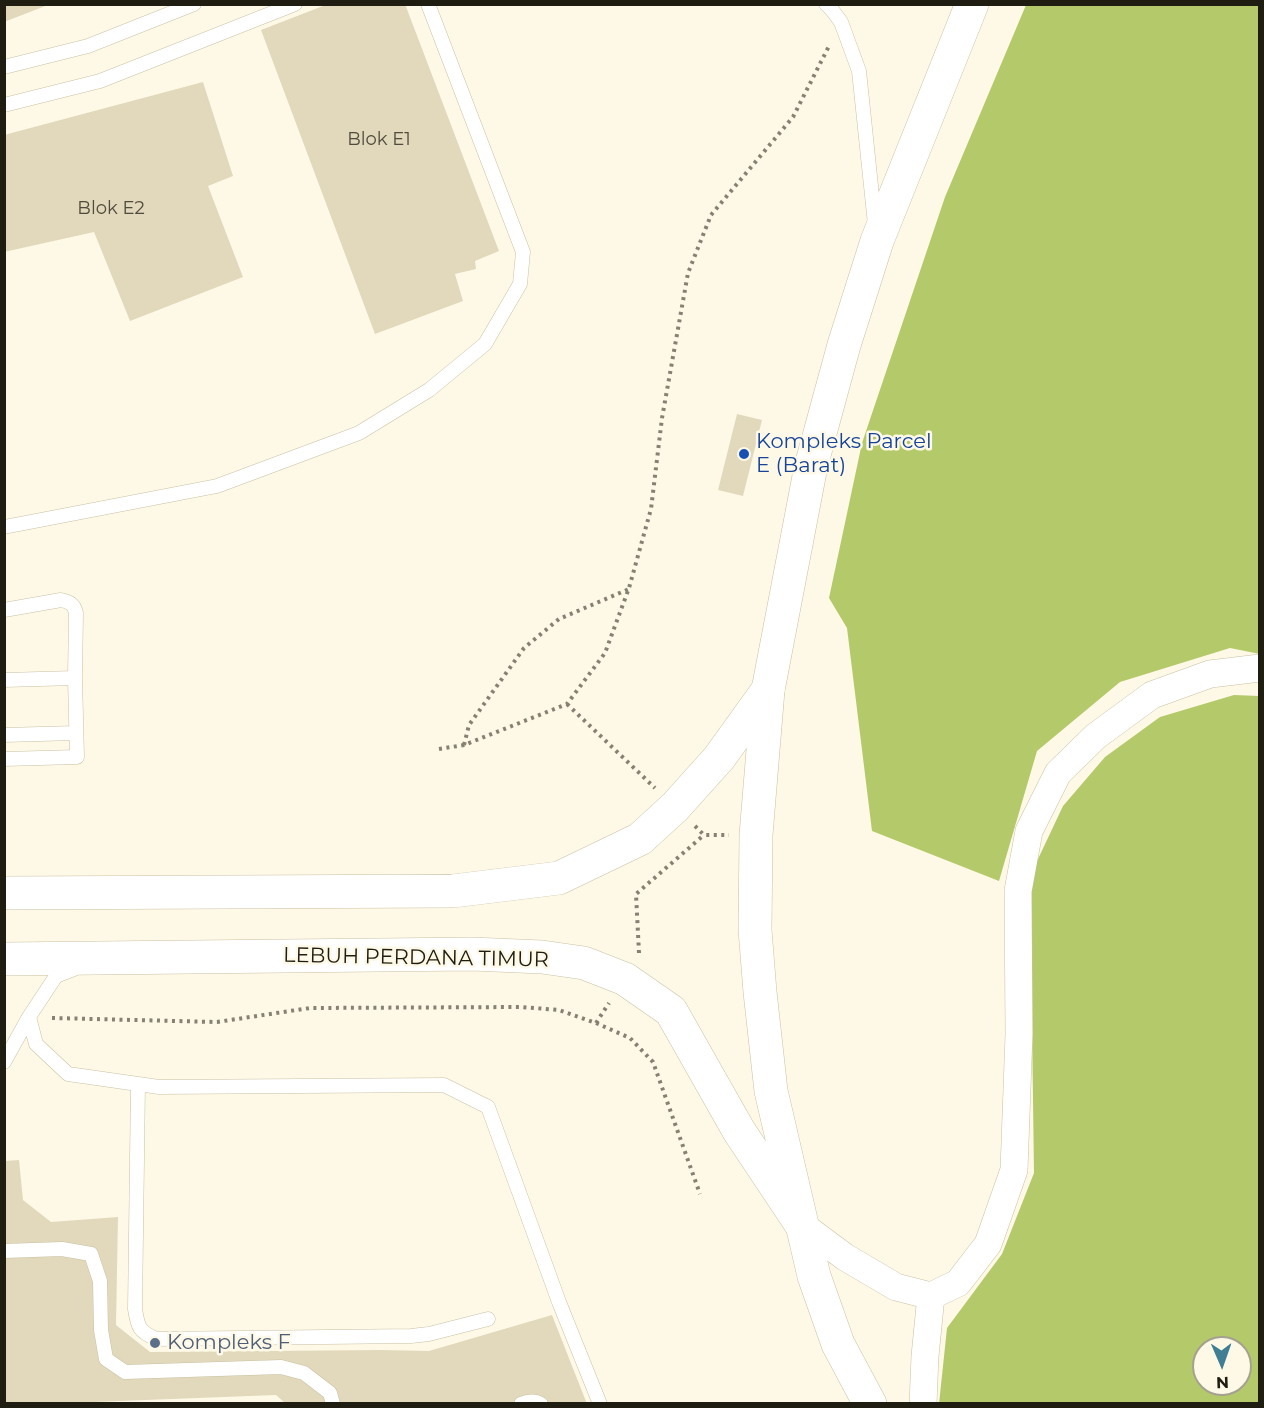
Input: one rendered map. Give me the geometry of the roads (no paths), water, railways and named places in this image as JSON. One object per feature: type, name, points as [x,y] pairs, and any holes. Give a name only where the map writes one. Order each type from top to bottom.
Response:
[{"type":"main road","points":[[870,1404],[838,1344],[814,1276],[771,1090],[755,930],[756,835],[768,690],[811,466],[844,345],[877,241],[972,4]]},
{"type":"main road","points":[[4,893],[453,891],[559,878],[640,839],[675,807],[719,758],[768,690]]},
{"type":"main road","name":"LEBUH PERDANA TIMUR","points":[[4,959],[472,954],[542,957],[584,963],[625,979],[671,1011],[739,1131],[802,1225]]},
{"type":"street","points":[[802,1225],[845,1257],[896,1287],[932,1296],[958,1283],[988,1244],[1014,1170],[1019,1034],[1018,891],[1029,831],[1058,773],[1096,736],[1152,695],[1210,674],[1260,668]]},
{"type":"street","points":[[923,1404],[925,1356],[932,1296]]},
{"type":"lane","points":[[4,67],[88,46],[194,4]]},
{"type":"lane","points":[[4,105],[100,81],[295,4]]},
{"type":"lane","points":[[4,527],[217,486],[359,433],[429,390],[485,344],[520,284],[523,252],[428,4]]},
{"type":"lane","points":[[825,4],[841,22],[860,71],[877,241]]},
{"type":"lane","points":[[4,610],[61,600],[75,606],[77,757],[4,759]]},
{"type":"lane","points":[[4,680],[75,678]]},
{"type":"lane","points":[[4,735],[76,733]]},
{"type":"lane","points":[[4,1062],[29,1017],[56,976],[104,958]]},
{"type":"lane","points":[[29,1017],[36,1044],[68,1074],[159,1087],[444,1085],[488,1107],[559,1302],[600,1404]]},
{"type":"lane","points":[[138,1084],[135,1309],[137,1325],[143,1333],[156,1339],[411,1336],[429,1334],[489,1319]]},
{"type":"lane","points":[[4,1251],[62,1249],[91,1254],[100,1281],[101,1330],[106,1359],[125,1372],[280,1367],[304,1373],[330,1393],[333,1404]]},
{"type":"lane","points":[[521,1404],[528,1401],[537,1401],[542,1404]]},
{"type":"place","name":"Kompleks Parcel E (Barat)","points":[[744,454]]},
{"type":"place","name":"Kompleks F","points":[[155,1343]]}]
